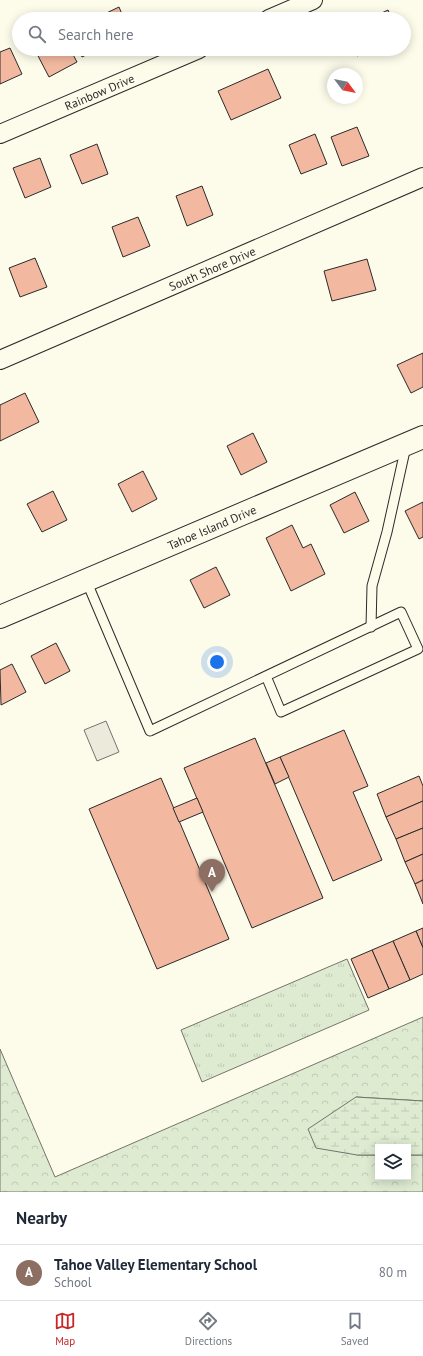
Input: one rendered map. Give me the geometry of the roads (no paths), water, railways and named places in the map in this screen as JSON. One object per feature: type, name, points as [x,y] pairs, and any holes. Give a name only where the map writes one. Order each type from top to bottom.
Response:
[{"type":"street","points":[[285,12],[313,0]]},
{"type":"street","name":"Rainbow Drive","points":[[0,134],[183,56]]},
{"type":"street","name":"South Shore Drive","points":[[0,360],[423,177]]},
{"type":"street","name":"Tahoe Island Drive","points":[[0,617],[415,440]]},
{"type":"lane","points":[[371,627],[372,586],[386,532],[415,440]]},
{"type":"lane","points":[[86,580],[150,731],[266,676],[371,627],[401,612],[418,649],[281,712],[266,676]]},
{"type":"place","name":"Tahoe Valley Elementary School","points":[[212,892]]}]
